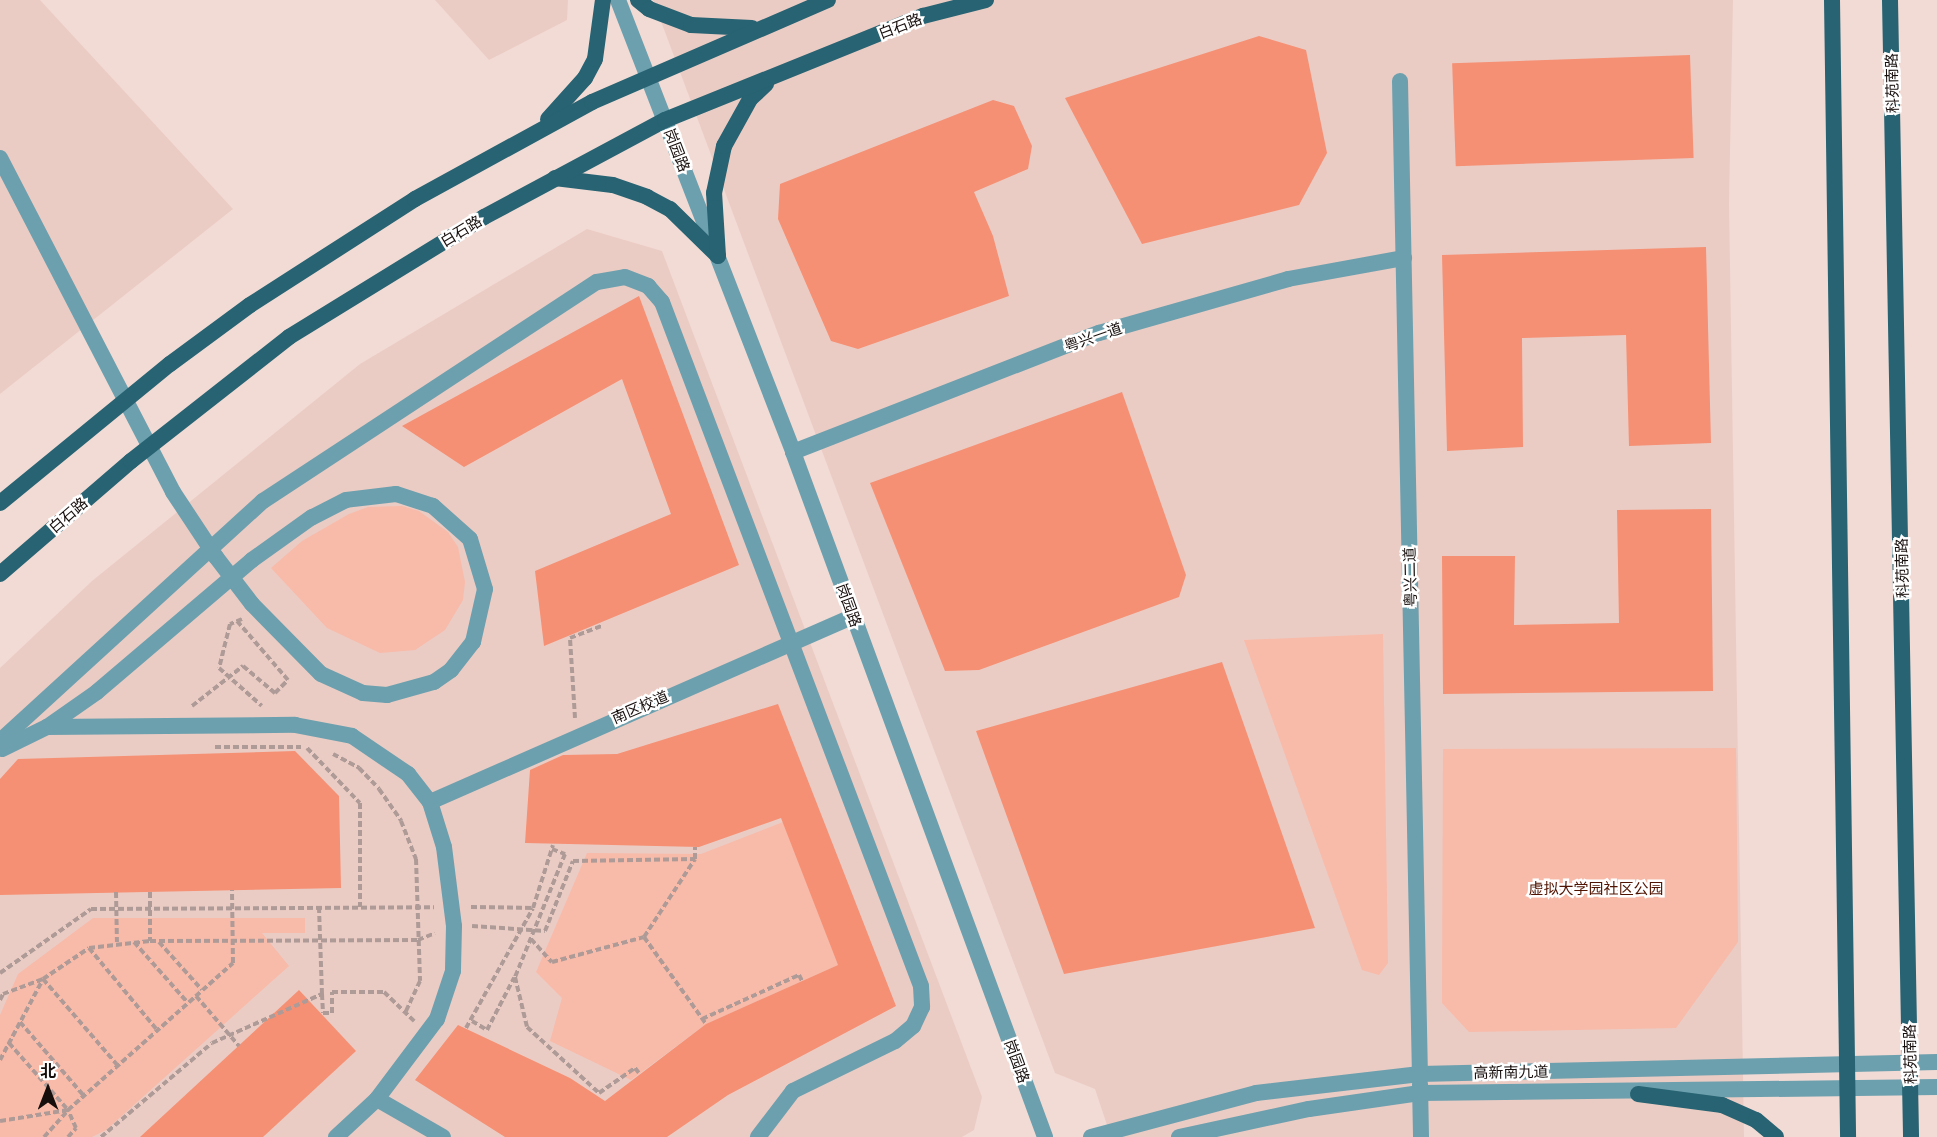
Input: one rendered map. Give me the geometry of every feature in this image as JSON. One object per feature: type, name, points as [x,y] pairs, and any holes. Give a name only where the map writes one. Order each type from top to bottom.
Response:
[{"type":"main road","points":[[537,130],[590,69],[599,44],[603,0]]},
{"type":"main road","points":[[638,0],[649,9],[691,25],[762,27]]},
{"type":"main road","points":[[0,503],[170,364],[250,305],[415,199],[537,130],[649,75],[828,0]]},
{"type":"main road","name":"白石路","points":[[0,574],[122,469],[289,337],[554,177],[665,120],[923,16],[986,0]]},
{"type":"main road","points":[[1832,0],[1848,1137]]},
{"type":"main road","name":"科苑南路","points":[[1890,0],[1911,1137]]},
{"type":"main road","points":[[718,256],[714,193],[724,146],[750,99],[773,77]]},
{"type":"main road","points":[[554,177],[613,185],[646,197],[670,209],[718,256]]},
{"type":"main road","points":[[1638,1094],[1722,1105],[1756,1120],[1776,1137]]},
{"type":"street","name":"岗园路","points":[[618,0],[649,75],[793,452],[1045,1137]]},
{"type":"street","name":"粤兴二道","points":[[1400,81],[1421,1137]]},
{"type":"street","points":[[0,158],[130,418],[173,492],[216,558],[224,567],[231,576],[238,586],[252,604],[321,674],[363,693],[387,695],[434,681],[451,670],[473,642],[484,606],[483,571],[465,533],[433,506],[396,494],[346,500],[312,516],[252,561],[234,576],[225,584],[197,607],[97,692],[47,727],[0,750]]},
{"type":"street","name":"粤兴一道","points":[[793,452],[1099,333],[1288,279],[1404,258]]},
{"type":"street","points":[[0,741],[263,501],[597,282],[625,277],[648,286],[662,302],[914,962],[922,1007],[913,1026],[895,1041],[792,1091],[758,1137]]},
{"type":"street","name":"南区校道","points":[[430,802],[853,616]]},
{"type":"street","points":[[47,727],[168,725],[328,728],[384,755],[408,774],[430,802],[444,846],[454,926],[453,971],[446,1000],[427,1032],[377,1099],[336,1137]]},
{"type":"street","name":"高新南九道","points":[[1091,1137],[1256,1094],[1420,1074],[1937,1062]]},
{"type":"street","name":"高新南九道","points":[[1179,1137],[1309,1109],[1420,1094],[1638,1094],[1937,1087]]},
{"type":"street","points":[[377,1099],[443,1137]]},
{"type":"path","points":[[168,725],[243,666],[275,693],[288,680],[237,621]]},
{"type":"path","points":[[575,727],[570,638],[602,626]]},
{"type":"path","points":[[303,744],[360,803],[360,907]]},
{"type":"path","points":[[207,747],[322,747],[358,768],[379,789],[401,821],[416,859],[420,981],[405,1013]]},
{"type":"path","points":[[466,1028],[472,1021],[533,908],[553,847],[565,854],[515,977],[487,1030],[472,1021]]},
{"type":"path","points":[[531,939],[552,962],[644,938],[695,859],[695,847]]},
{"type":"path","points":[[536,927],[545,931],[573,861],[695,859]]},
{"type":"path","points":[[44,1137],[68,1110],[233,963],[232,890]]},
{"type":"path","points":[[116,892],[117,942]]},
{"type":"path","points":[[150,892],[150,941]]},
{"type":"path","points":[[0,973],[91,909],[441,907]]},
{"type":"path","points":[[464,907],[533,908]]},
{"type":"path","points":[[319,908],[322,1013],[332,1013],[332,992],[384,992],[427,1032]]},
{"type":"path","points":[[644,938],[706,1024]]},
{"type":"path","points":[[0,1000],[3,994],[43,979],[89,948],[117,942],[340,942]]},
{"type":"path","points":[[133,942],[188,1003]]},
{"type":"path","points":[[158,942],[202,990]]},
{"type":"path","points":[[89,948],[158,1031]]},
{"type":"path","points":[[702,1019],[800,975],[802,981]]},
{"type":"path","points":[[515,977],[527,1027],[599,1093],[635,1068],[639,1073]]},
{"type":"path","points":[[0,1060],[43,979]]},
{"type":"path","points":[[43,979],[118,1066]]},
{"type":"path","points":[[101,1137],[212,1043],[322,994]]},
{"type":"path","points":[[196,996],[239,1046]]},
{"type":"path","points":[[20,1022],[84,1096]]},
{"type":"path","points":[[9,1043],[68,1110],[76,1128],[68,1137]]},
{"type":"path","points":[[0,1121],[68,1110]]},
{"type":"shaded area","points":[[0,0],[40,0],[233,209],[0,394]]},
{"type":"shaded area","points":[[435,0],[568,0],[567,20],[489,60]]},
{"type":"shaded area","points":[[653,0],[1733,0],[1729,203],[1744,1137],[1111,1137],[1095,1089],[1055,1073]]},
{"type":"shaded area","points":[[587,229],[662,251],[982,1097],[974,1130],[962,1137],[0,1137],[0,668],[92,581],[360,364]]},
{"type":"green space","points":[[402,506],[419,511],[448,532],[458,547],[465,582],[463,600],[445,630],[415,650],[380,653],[327,628],[271,568],[302,541],[349,514],[368,507]]},
{"type":"green space","points":[[1383,634],[1388,963],[1379,975],[1362,970],[1244,640]]},
{"type":"green space","name":"虚拟大学园社区公园","points":[[1736,748],[1738,942],[1676,1028],[1469,1032],[1442,1003],[1443,749]]},
{"type":"green space","points":[[783,822],[838,965],[706,1024],[631,1080],[550,1041],[562,998],[536,972],[587,853],[701,854]]},
{"type":"green space","points":[[93,918],[305,918],[305,933],[262,933],[289,966],[106,1130],[92,1137],[0,1137],[0,1015],[18,974]]},
{"type":"building","points":[[1259,36],[1306,50],[1327,153],[1299,205],[1142,244],[1065,98]]},
{"type":"building","points":[[1690,55],[1694,158],[1456,166],[1452,63]]},
{"type":"building","points":[[993,100],[1014,106],[1032,146],[1028,169],[974,192],[993,236],[1009,296],[858,349],[831,341],[778,219],[780,184]]},
{"type":"building","points":[[1706,247],[1711,443],[1629,446],[1626,335],[1522,338],[1523,447],[1447,451],[1442,255]]},
{"type":"building","points":[[639,296],[739,565],[544,646],[535,571],[671,514],[622,379],[464,467],[402,426]]},
{"type":"building","points":[[1122,392],[1186,575],[1179,597],[979,670],[945,671],[870,483]]},
{"type":"building","points":[[1711,509],[1713,691],[1443,694],[1442,556],[1515,556],[1514,625],[1619,623],[1617,510]]},
{"type":"building","points":[[1222,662],[1315,928],[1064,974],[976,731]]},
{"type":"building","points":[[778,704],[896,1006],[728,1095],[667,1137],[505,1137],[415,1080],[458,1025],[570,1078],[605,1101],[706,1024],[838,965],[781,818],[699,847],[525,843],[530,770],[563,755],[617,754]]},
{"type":"building","points":[[295,751],[339,796],[341,888],[0,895],[0,779],[18,759]]},
{"type":"building","points":[[299,990],[356,1051],[263,1137],[140,1137]]}]
